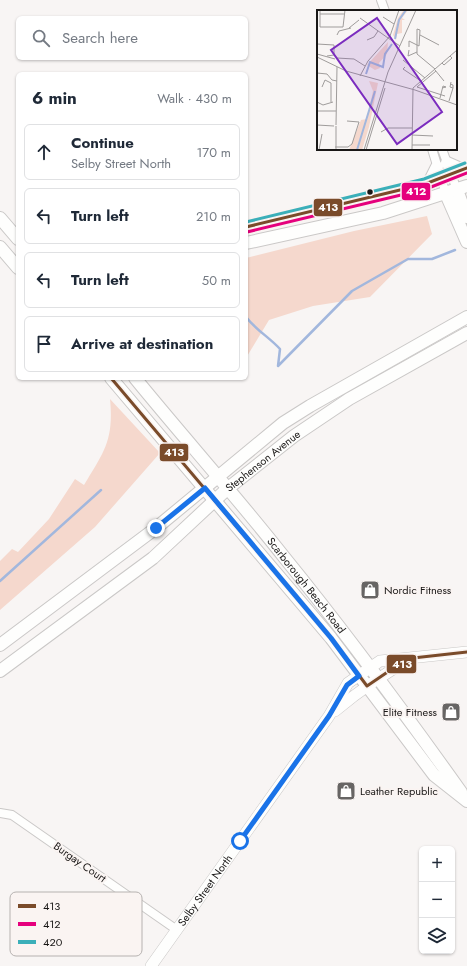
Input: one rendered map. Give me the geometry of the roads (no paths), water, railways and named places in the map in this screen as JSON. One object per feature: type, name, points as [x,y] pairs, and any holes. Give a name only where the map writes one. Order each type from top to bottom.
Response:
[{"type":"main road","points":[[441,179],[442,165],[465,169]]},
{"type":"main road","points":[[248,227],[441,179],[465,169]]},
{"type":"main road","points":[[457,190],[467,217]]},
{"type":"main road","points":[[457,190],[467,242]]},
{"type":"main road","points":[[248,243],[383,213],[457,190]]},
{"type":"main road","points":[[0,218],[16,236]]},
{"type":"main road","points":[[0,247],[16,266]]},
{"type":"main road","name":"Stephenson Avenue","points":[[0,644],[96,574],[205,488],[260,441],[310,406],[467,317]]},
{"type":"main road","name":"Stephenson Avenue","points":[[0,671],[153,558],[227,489],[294,436],[349,399],[467,333]]},
{"type":"main road","name":"Scarborough Beach Road","points":[[113,380],[331,638],[434,775],[467,801]]},
{"type":"main road","name":"Scarborough Beach Road","points":[[137,380],[284,556],[370,667],[467,801]]},
{"type":"main road","name":"Selby Street North","points":[[151,966],[329,716],[347,685],[380,661],[467,652]]},
{"type":"main road","name":"Selby Street North","points":[[329,716],[366,686],[413,658]]},
{"type":"street","points":[[381,0],[384,10]]},
{"type":"street","points":[[433,150],[442,165]]},
{"type":"street","points":[[442,150],[441,179],[457,190]]},
{"type":"street","name":"Burgay Court","points":[[0,813],[12,815],[122,892]]},
{"type":"street","name":"Burgay Court","points":[[142,906],[177,930]]},
{"type":"waterway","points":[[248,319],[280,349],[278,366],[352,291],[408,259],[432,259],[455,250]]},
{"type":"waterway","points":[[0,581],[101,490]]},
{"type":"place","name":"Nordic Fitness","points":[[370,590]]},
{"type":"place","name":"Elite Fitness","points":[[451,712]]},
{"type":"place","name":"Leather Republic","points":[[346,791]]}]
